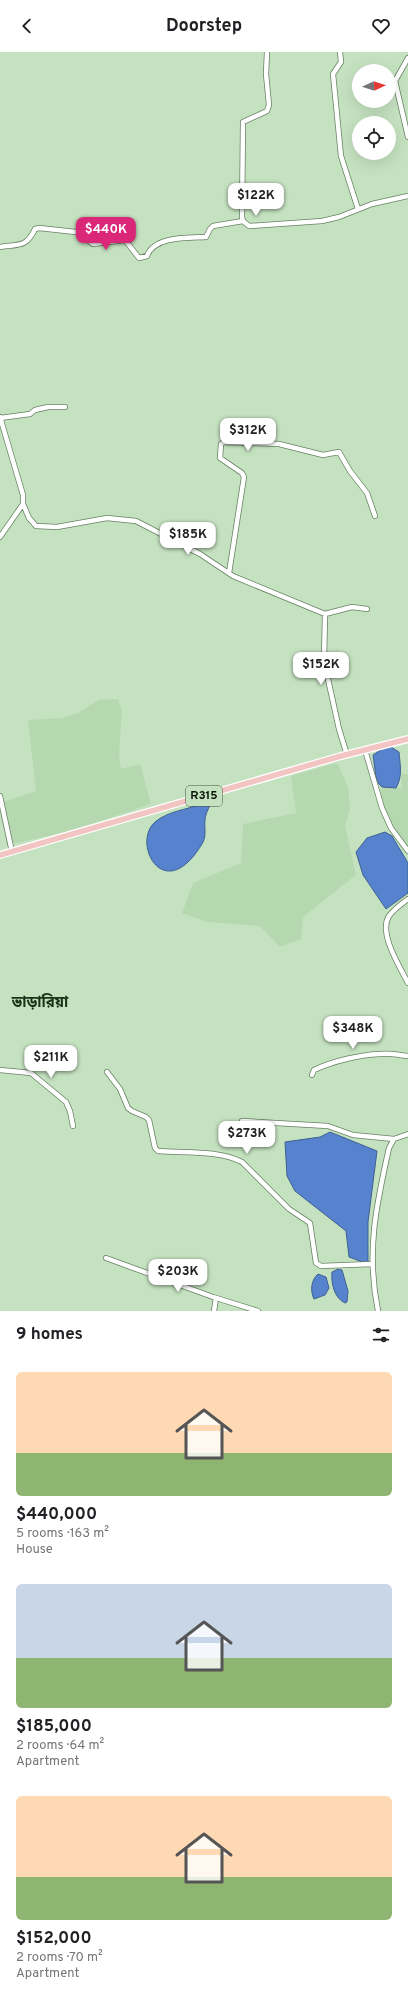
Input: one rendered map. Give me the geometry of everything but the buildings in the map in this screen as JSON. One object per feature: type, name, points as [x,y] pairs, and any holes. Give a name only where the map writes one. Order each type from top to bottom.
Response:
[{"type":"main road","name":"R315","points":[[0,855],[347,755],[408,739]]},
{"type":"street","points":[[243,221],[243,122],[267,111],[267,52]]},
{"type":"street","points":[[340,52],[341,62],[333,74],[341,156],[358,209]]},
{"type":"street","points":[[408,58],[395,81],[408,137]]},
{"type":"street","points":[[0,247],[27,242],[31,239],[35,229],[39,228],[85,233],[89,242],[93,244],[125,240],[139,258],[143,258],[147,256],[150,249],[157,243],[206,237],[213,226],[243,221],[249,226],[322,221],[339,217],[358,209],[408,196]]},
{"type":"street","points":[[65,407],[48,407],[38,409],[30,414],[0,417],[22,488],[23,504],[28,518],[36,526],[57,527],[107,518],[136,521],[200,554],[229,573],[325,614],[352,608],[367,609]]},
{"type":"street","points":[[229,573],[244,477],[242,473],[220,458],[221,444],[224,442],[279,444],[323,455],[339,452],[367,493],[375,516]]},
{"type":"street","points":[[0,537],[23,504]]},
{"type":"street","points":[[325,614],[324,661],[339,729],[347,755]]},
{"type":"street","points":[[365,750],[382,808],[392,828],[408,851]]},
{"type":"street","points":[[0,796],[12,852]]},
{"type":"street","points":[[408,899],[395,909],[388,917],[387,923],[390,948],[408,983]]},
{"type":"street","points":[[312,1075],[314,1070],[323,1066],[361,1057],[380,1054],[408,1056]]},
{"type":"street","points":[[0,1070],[32,1073],[66,1102],[70,1111],[73,1126]]},
{"type":"street","points":[[107,1072],[120,1089],[128,1108],[146,1116],[149,1120],[155,1148],[158,1151],[210,1154],[234,1158],[242,1162],[289,1209],[310,1223],[316,1263],[321,1266],[372,1264]]},
{"type":"street","points":[[242,1121],[328,1126],[353,1135],[394,1139],[408,1134]]},
{"type":"street","points":[[378,1311],[373,1286],[373,1231],[382,1180],[390,1148],[394,1139]]},
{"type":"street","points":[[106,1258],[216,1298],[255,1308],[258,1311]]},
{"type":"street","points":[[214,1311],[216,1298]]},
{"type":"shaded area","points":[[118,699],[122,711],[119,754],[121,769],[140,764],[151,804],[71,831],[7,845],[0,813],[0,803],[36,791],[28,720],[61,718],[78,713],[99,700]]},
{"type":"shaded area","points":[[337,763],[348,787],[350,809],[345,826],[356,875],[303,917],[301,939],[280,947],[260,926],[207,922],[182,913],[193,883],[241,863],[243,824],[296,813],[291,776]]},
{"type":"shaded area","points":[[401,774],[408,774],[408,851],[380,801],[382,787],[402,788]]},
{"type":"water","points":[[391,747],[399,752],[400,779],[396,788],[382,787],[379,784],[376,777],[373,755],[382,749]]},
{"type":"water","points":[[201,804],[210,805],[206,816],[204,841],[188,862],[175,870],[164,870],[155,864],[149,855],[147,843],[149,832],[155,822],[160,818]]},
{"type":"water","points":[[385,832],[392,836],[408,863],[408,893],[386,909],[363,875],[356,852],[367,838]]},
{"type":"water","points":[[330,1132],[377,1151],[368,1222],[368,1264],[349,1257],[346,1231],[295,1191],[287,1176],[285,1142],[320,1137]]},
{"type":"water","points":[[338,1269],[342,1270],[348,1291],[347,1302],[345,1303],[338,1298],[332,1281],[332,1272]]},
{"type":"water","points":[[318,1274],[326,1277],[329,1288],[325,1295],[314,1299],[312,1286],[314,1279]]},
{"type":"district","name":"ভাড়ারিয়া","points":[[40,1003]]}]
